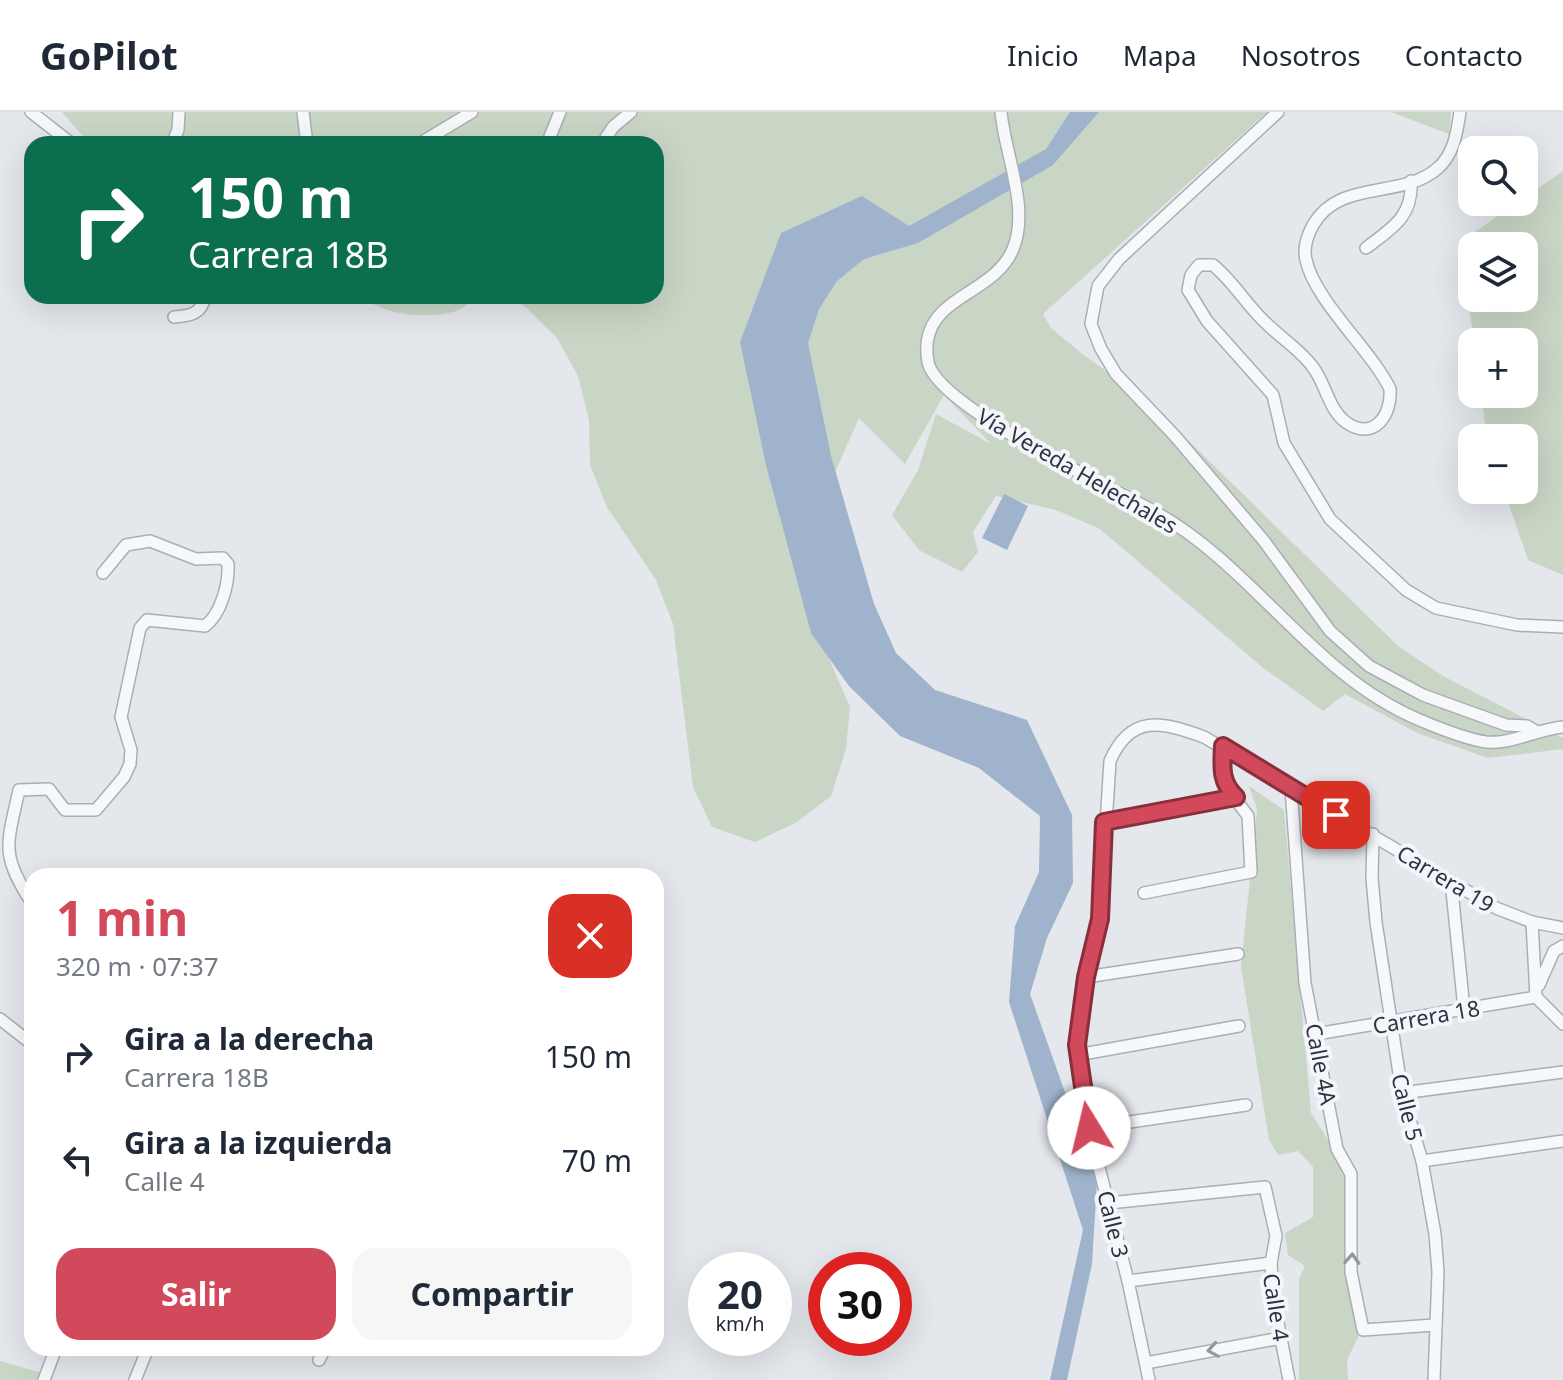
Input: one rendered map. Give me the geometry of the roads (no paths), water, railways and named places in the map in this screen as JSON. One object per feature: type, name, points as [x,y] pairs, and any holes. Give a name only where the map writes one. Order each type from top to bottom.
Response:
[{"type":"street","points":[[31,112],[62,136]]},
{"type":"street","points":[[175,136],[179,112]]},
{"type":"street","points":[[303,112],[306,136]]},
{"type":"street","points":[[432,136],[472,112]]},
{"type":"street","points":[[550,136],[560,112]]},
{"type":"street","points":[[607,136],[631,112]]},
{"type":"street","points":[[1278,112],[1119,259],[1098,286],[1091,324],[1116,374],[1195,459],[1264,541],[1330,631],[1369,666],[1423,695],[1506,725],[1527,726],[1537,732]]},
{"type":"street","points":[[1460,112],[1448,157],[1436,170],[1411,181],[1370,189],[1326,208],[1307,236],[1305,250],[1311,274],[1390,389],[1388,413],[1380,425],[1371,429],[1357,428],[1341,417],[1309,362],[1265,322],[1213,265],[1199,265],[1191,275],[1188,290],[1207,321],[1273,395],[1284,443],[1330,519],[1413,596],[1449,611],[1517,625],[1563,627]]},
{"type":"street","name":"Vía Vereda Helechales","points":[[1001,113],[1020,223],[1013,251],[999,268],[935,318],[926,338],[928,365],[945,391],[996,425],[1190,535],[1308,646],[1365,692],[1422,721],[1487,742],[1563,727]]},
{"type":"street","points":[[1366,248],[1405,218],[1412,196],[1411,181]]},
{"type":"street","points":[[174,317],[190,316],[201,309],[203,304]]},
{"type":"street","points":[[24,892],[10,873],[6,858],[19,790],[49,789],[65,810],[96,810],[124,777],[130,764],[131,750],[121,717],[122,700],[140,628],[147,620],[205,626],[216,618],[229,573],[228,564],[223,558],[196,559],[150,541],[126,545],[103,573]]},
{"type":"street","name":"Carrera 19","points":[[1167,723],[1223,746],[1496,908],[1532,922],[1563,928]]},
{"type":"street","name":"Calle 3","points":[[1149,1380],[1128,1281],[1089,1128],[1077,1055],[1086,977],[1100,919],[1110,761],[1119,742],[1134,728],[1167,723]]},
{"type":"street","points":[[1144,893],[1251,872],[1248,816],[1226,787],[1222,776],[1223,746]]},
{"type":"street","name":"Calle 4A","points":[[1291,788],[1305,983],[1337,1149],[1351,1174],[1351,1272],[1363,1330],[1435,1325]]},
{"type":"street","points":[[1104,822],[1236,797]]},
{"type":"street","name":"Calle 5","points":[[1373,834],[1375,907],[1402,1093],[1422,1161],[1436,1247],[1434,1380]]},
{"type":"street","points":[[1451,881],[1464,1009]]},
{"type":"street","points":[[1532,922],[1536,997],[1563,1024]]},
{"type":"street","points":[[1536,997],[1542,971],[1554,951],[1563,946]]},
{"type":"street","points":[[1086,977],[1238,954]]},
{"type":"street","name":"Carrera 18","points":[[1316,1034],[1392,1024],[1536,997]]},
{"type":"street","points":[[0,1019],[24,1038]]},
{"type":"street","points":[[1077,1055],[1239,1026]]},
{"type":"street","points":[[1402,1093],[1563,1072]]},
{"type":"street","points":[[1089,1128],[1246,1105]]},
{"type":"street","points":[[1422,1161],[1563,1141]]},
{"type":"street","name":"Calle 4","points":[[1109,1203],[1265,1187],[1276,1236],[1271,1263],[1289,1380]]},
{"type":"street","points":[[1128,1281],[1271,1263]]},
{"type":"street","points":[[1146,1363],[1281,1338]]},
{"type":"street","points":[[44,1380],[53,1356]]},
{"type":"street","points":[[135,1380],[145,1356]]},
{"type":"street","points":[[319,1360],[321,1356]]},
{"type":"water","points":[[1070,112],[1099,112],[1053,165],[918,243],[864,259],[837,281],[819,309],[808,343],[831,456],[874,604],[896,653],[935,690],[1027,720],[1072,815],[1073,883],[1047,938],[1030,994],[1097,1182],[1092,1264],[1067,1380],[1050,1380],[1083,1230],[1009,1002],[1015,926],[1039,872],[1040,816],[979,768],[900,736],[849,686],[811,633],[766,465],[740,342],[781,233],[862,196],[909,226],[1046,149]]},
{"type":"water","points":[[1004,494],[1028,506],[1007,550],[982,538]]}]
